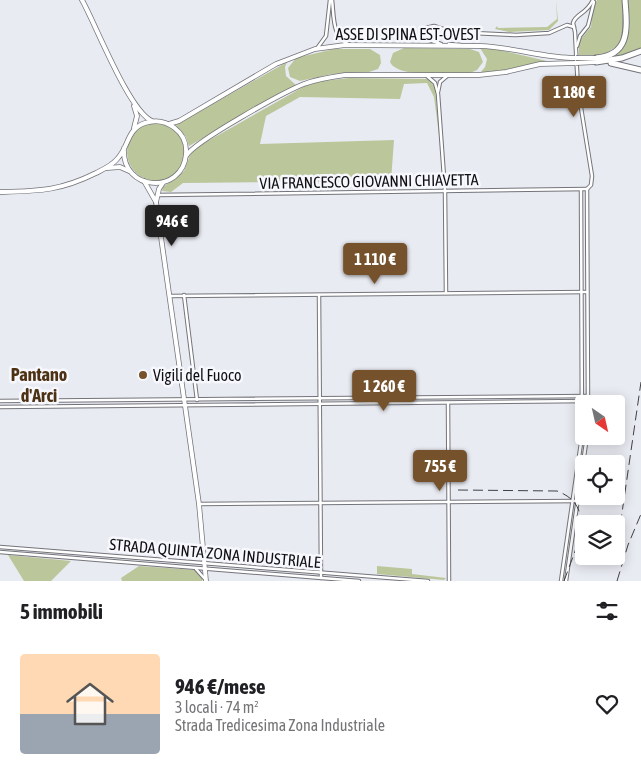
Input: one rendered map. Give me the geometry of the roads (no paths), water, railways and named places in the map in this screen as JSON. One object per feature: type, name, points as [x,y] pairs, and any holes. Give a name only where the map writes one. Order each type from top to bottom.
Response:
[{"type":"highway","points":[[596,60],[611,55],[623,43],[627,31],[626,0]]},
{"type":"highway","points":[[596,60],[622,58],[641,51]]},
{"type":"highway","points":[[596,60],[624,64],[641,70]]},
{"type":"main road","points":[[82,0],[132,101],[137,116],[134,130]]},
{"type":"main road","name":"ASSE DI SPINA EST-OVEST","points":[[168,124],[179,121],[276,64],[315,49],[357,46],[496,47],[547,58],[576,60]]},
{"type":"main road","points":[[206,581],[206,563],[199,504],[156,202],[158,189],[179,172],[186,156],[199,143],[284,94],[312,81],[345,75],[494,74],[540,64],[596,60]]},
{"type":"main road","points":[[132,101],[145,117],[152,121],[168,124],[183,137],[186,156]]},
{"type":"main road","points":[[0,192],[44,191],[61,188],[102,170],[116,161],[127,139],[134,130],[152,121]]},
{"type":"main road","points":[[124,148],[125,160],[132,173]]},
{"type":"main road","points":[[102,170],[120,167],[144,181],[154,183],[166,181]]},
{"type":"main road","points":[[144,181],[156,202]]},
{"type":"street","points":[[331,0],[333,19],[339,37],[344,42],[357,46]]},
{"type":"street","points":[[315,49],[326,39],[331,0]]},
{"type":"street","points":[[588,395],[587,189],[591,185],[592,176],[580,104],[574,19],[588,10],[593,0]]},
{"type":"street","points":[[576,50],[577,42],[588,26],[593,0]]},
{"type":"street","points":[[581,15],[588,21]]},
{"type":"street","points":[[468,46],[428,41],[425,37],[425,30],[434,26],[452,32],[516,35],[549,33],[567,25],[584,30]]},
{"type":"street","points":[[425,75],[435,83],[438,94],[445,191],[446,293]]},
{"type":"street","points":[[438,94],[440,82],[451,75]]},
{"type":"street","name":"VIA FRANCESCO GIOVANNI CHIAVETTA","points":[[157,195],[587,189]]},
{"type":"street","points":[[581,190],[583,395]]},
{"type":"street","points":[[168,296],[587,292]]},
{"type":"street","points":[[319,294],[321,578]]},
{"type":"street","points":[[184,296],[197,400]]},
{"type":"street","points":[[583,349],[588,349]]},
{"type":"street","points":[[583,372],[588,372]]},
{"type":"street","points":[[538,396],[538,401]]},
{"type":"street","points":[[568,396],[568,401]]},
{"type":"street","points":[[0,402],[575,396]]},
{"type":"street","points":[[448,397],[449,581]]},
{"type":"street","points":[[465,397],[465,402]]},
{"type":"street","points":[[377,403],[378,398]]},
{"type":"street","points":[[231,400],[231,405]]},
{"type":"street","points":[[61,401],[61,406]]},
{"type":"street","points":[[0,407],[575,401]]},
{"type":"street","points":[[561,581],[575,486]]},
{"type":"street","points":[[199,504],[573,501]]},
{"type":"street","points":[[566,581],[575,521],[570,520]]},
{"type":"street","points":[[568,531],[573,531]]},
{"type":"street","name":"STRADA QUINTA ZONA INDUSTRIALE","points":[[0,547],[428,581]]},
{"type":"street","name":"STRADA QUINTA ZONA INDUSTRIALE","points":[[0,552],[359,581]]},
{"type":"street","points":[[193,568],[199,571],[206,581]]},
{"type":"street","points":[[342,574],[342,580]]},
{"type":"railway","points":[[622,515],[641,382]]},
{"type":"railway","points":[[458,490],[557,491],[568,496],[575,503],[580,515]]},
{"type":"railway","points":[[617,581],[628,545],[641,514]]},
{"type":"railway","points":[[564,581],[575,551]]},
{"type":"place","name":"Vigili del Fuoco","points":[[143,375]]},
{"type":"district","name":"Pantano d'Arci","points":[[39,385]]}]
